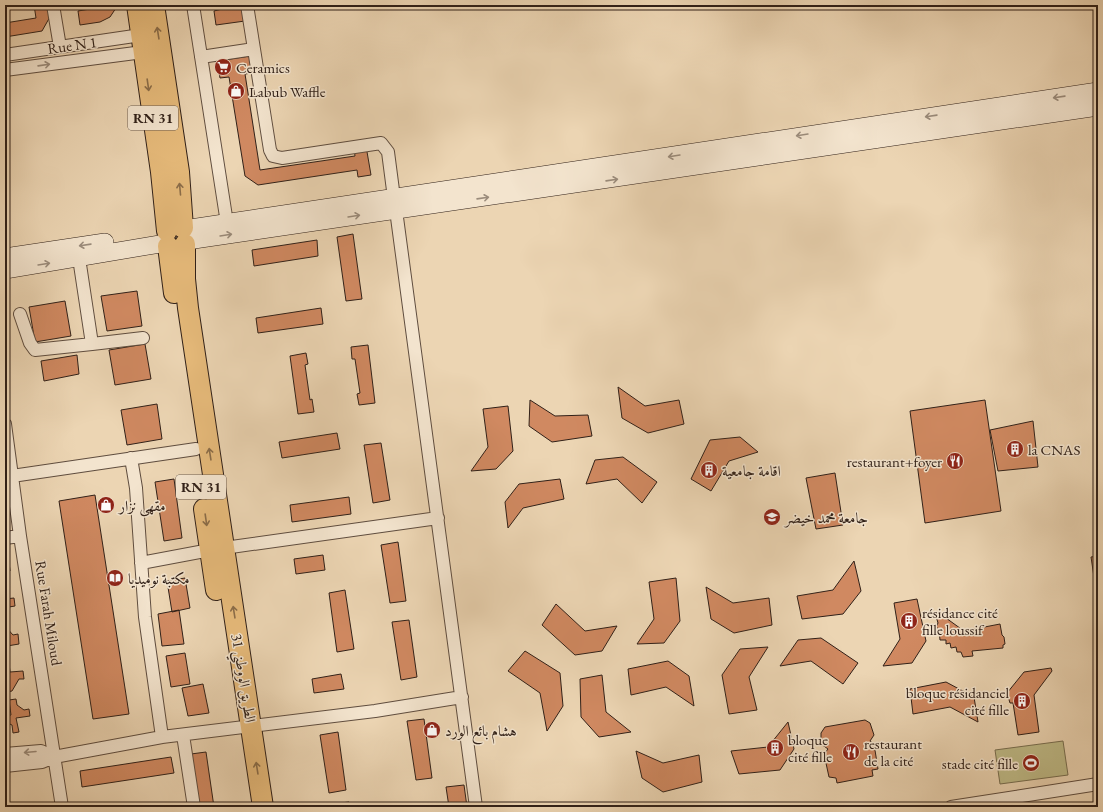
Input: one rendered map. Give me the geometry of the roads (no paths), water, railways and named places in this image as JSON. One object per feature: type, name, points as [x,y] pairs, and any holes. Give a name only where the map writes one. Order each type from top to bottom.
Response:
[{"type":"main road","name":"RN 31","points":[[136,5],[161,172],[176,237],[196,449],[217,550],[244,727],[249,807]]},
{"type":"main road","points":[[154,5],[173,129],[176,237],[185,279],[217,550]]},
{"type":"main road","points":[[5,256],[176,237],[395,204],[1098,91]]},
{"type":"main road","points":[[5,270],[79,258],[176,237],[227,223],[609,180],[1098,107]]},
{"type":"main road","name":"الطريق الووطني 31","points":[[244,727],[263,807]]},
{"type":"street","points":[[53,5],[60,47]]},
{"type":"street","points":[[193,5],[227,223]]},
{"type":"street","points":[[247,5],[270,150],[273,156],[282,158],[381,143],[388,152],[476,807]]},
{"type":"street","points":[[5,55],[60,47],[142,43]]},
{"type":"street","name":"Rue N 1","points":[[5,70],[142,43]]},
{"type":"street","points":[[201,57],[254,49]]},
{"type":"street","points":[[79,258],[92,344]]},
{"type":"street","points":[[20,314],[30,343],[35,350],[143,338]]},
{"type":"street","name":"Rue Farah Miloud","points":[[5,424],[12,476],[10,496],[20,536],[62,807]]},
{"type":"street","points":[[12,476],[196,449]]},
{"type":"street","points":[[131,458],[136,488],[145,617],[162,738]]},
{"type":"street","points":[[141,563],[217,550],[438,518]]},
{"type":"street","points":[[5,538],[20,536]]},
{"type":"street","points":[[5,766],[42,762],[54,757],[162,738],[375,711],[462,697]]},
{"type":"street","points":[[183,735],[194,807]]},
{"type":"street","points":[[5,754],[41,751],[54,757]]},
{"type":"street","points":[[951,807],[1098,784]]},
{"type":"place","name":"Ceramics","points":[[223,67]]},
{"type":"place","name":"Labub Waffle","points":[[236,91]]},
{"type":"place","name":"la CNAS","points":[[1015,449]]},
{"type":"place","name":"restaurant+foyer","points":[[955,461]]},
{"type":"place","name":"اقامة جامعية","points":[[709,470]]},
{"type":"place","name":"مقهى نزار","points":[[106,505]]},
{"type":"place","name":"جامعة محمد خيضر","points":[[772,517]]},
{"type":"place","name":"مكتبة نوميديا","points":[[115,578]]},
{"type":"place","name":"résidance cité fille loussif","points":[[909,621]]},
{"type":"place","name":"bloque résidanciel cité fille","points":[[1022,701]]},
{"type":"place","name":"هشام بائع الورد","points":[[432,730]]},
{"type":"place","name":"bloque cité fille","points":[[775,748]]},
{"type":"place","name":"restaurant de la cité","points":[[851,752]]},
{"type":"place","name":"stade cité fille","points":[[1031,763]]}]
